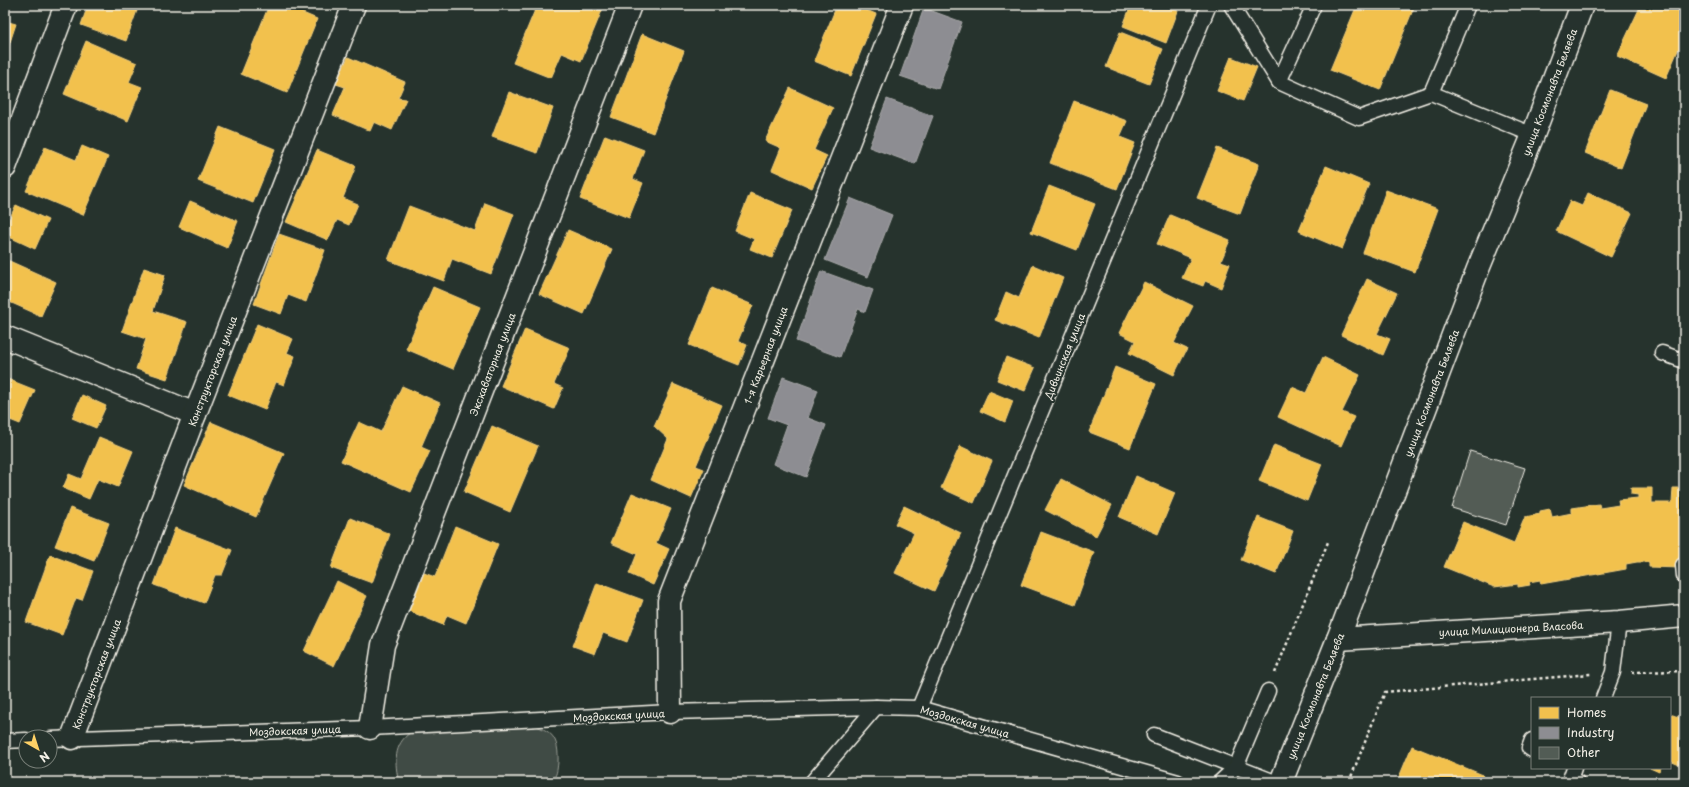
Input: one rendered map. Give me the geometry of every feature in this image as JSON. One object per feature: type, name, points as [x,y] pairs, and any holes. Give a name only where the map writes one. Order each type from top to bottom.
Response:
[{"type":"street","points":[[5,167],[66,5]]},
{"type":"street","name":"Конструкторская улица","points":[[72,738],[195,414],[354,5]]},
{"type":"street","name":"Экскаваторная улица","points":[[370,728],[383,645],[630,5]]},
{"type":"street","name":"1-я Карьерная улица","points":[[670,712],[669,601],[902,5]]},
{"type":"street","name":"улица Космонавта Беляева","points":[[1281,782],[1338,639],[1478,269],[1533,135],[1582,5]]},
{"type":"street","points":[[5,336],[195,414]]},
{"type":"street","name":"улица Милиционера Власова","points":[[1338,639],[1619,622],[1684,616]]},
{"type":"lane","name":"Дивьинская улица","points":[[919,708],[1209,5]]},
{"type":"lane","points":[[1231,5],[1279,82],[1359,118],[1431,93],[1533,135]]},
{"type":"lane","points":[[1279,82],[1314,5]]},
{"type":"lane","points":[[1431,93],[1468,5]]},
{"type":"lane","points":[[1662,353],[1684,362]]},
{"type":"lane","points":[[1603,697],[1613,672],[1619,622]]},
{"type":"lane","points":[[1220,782],[1236,767],[1268,691]]},
{"type":"lane","name":"Моздокская улица","points":[[58,739],[370,728],[670,712],[876,706],[919,708],[1178,782]]},
{"type":"lane","points":[[812,782],[876,706]]},
{"type":"lane","points":[[1154,735],[1275,782]]},
{"type":"lane","points":[[5,741],[18,740]]},
{"type":"lane","points":[[1574,769],[1570,779],[1577,782]]},
{"type":"path","points":[[1268,691],[1328,542]]},
{"type":"path","points":[[1349,782],[1385,692],[1613,672],[1684,671]]},
{"type":"shaded area","points":[[529,724],[549,732],[555,741],[558,762],[556,773],[551,782],[399,782],[396,768],[398,748],[405,737],[410,733]]},
{"type":"building: Homes","points":[[88,5],[139,5],[126,41],[81,25]]},
{"type":"building: Homes","points":[[269,5],[284,5],[317,19],[287,93],[241,74]]},
{"type":"building: Homes","points":[[537,5],[597,5],[603,8],[581,61],[562,53],[551,78],[513,63]]},
{"type":"building: Homes","points":[[696,5],[708,5],[706,9]]},
{"type":"building: Homes","points":[[837,5],[854,5],[876,14],[851,76],[814,61]]},
{"type":"building: Homes","points":[[1131,5],[1163,5],[1178,11],[1166,43],[1123,26]]},
{"type":"building: Homes","points":[[1357,5],[1415,5],[1380,90],[1330,70]]},
{"type":"building: Homes","points":[[1641,5],[1684,5],[1684,51],[1679,48],[1666,78],[1617,56]]},
{"type":"building: Homes","points":[[5,21],[16,24],[5,57]]},
{"type":"building: Homes","points":[[1120,32],[1163,49],[1149,84],[1106,67]]},
{"type":"building: Homes","points":[[642,34],[684,51],[653,133],[611,117]]},
{"type":"building: Homes","points":[[86,41],[137,63],[129,82],[142,87],[128,121],[64,94]]},
{"type":"building: Homes","points":[[348,57],[405,82],[398,98],[406,99],[392,130],[374,122],[370,131],[333,115],[345,87],[336,84]]},
{"type":"building: Homes","points":[[1231,57],[1257,67],[1243,101],[1217,91]]},
{"type":"building: Homes","points":[[790,88],[833,108],[814,150],[827,156],[812,188],[772,170],[781,148],[765,141]]},
{"type":"building: Homes","points":[[1610,90],[1646,104],[1621,168],[1585,153]]},
{"type":"building: Homes","points":[[509,92],[553,108],[537,153],[492,137]]},
{"type":"building: Homes","points":[[1074,101],[1127,121],[1120,137],[1135,143],[1117,189],[1050,163]]},
{"type":"building: Homes","points":[[220,127],[275,149],[253,203],[198,181]]},
{"type":"building: Homes","points":[[605,135],[644,150],[633,179],[643,183],[629,218],[580,199]]},
{"type":"building: Homes","points":[[82,146],[108,157],[83,215],[26,191],[45,147],[76,160]]},
{"type":"building: Homes","points":[[1217,148],[1259,164],[1240,214],[1197,198]]},
{"type":"building: Homes","points":[[317,150],[356,166],[343,198],[358,204],[349,225],[337,220],[328,240],[286,222]]},
{"type":"building: Homes","points":[[1326,166],[1369,184],[1342,249],[1299,231]]},
{"type":"building: Homes","points":[[1049,186],[1095,204],[1077,250],[1031,232]]},
{"type":"building: Homes","points":[[1386,190],[1438,209],[1415,272],[1363,253]]},
{"type":"building: Homes","points":[[750,193],[792,210],[772,258],[750,249],[754,239],[735,231]]},
{"type":"building: Homes","points":[[1588,193],[1632,213],[1611,257],[1556,231],[1570,201],[1582,206]]},
{"type":"building: Homes","points":[[190,201],[238,221],[227,248],[179,227]]},
{"type":"building: Homes","points":[[485,203],[514,214],[491,274],[452,259],[444,281],[388,260],[409,206],[475,231]]},
{"type":"building: Homes","points":[[16,205],[48,220],[35,249],[5,235],[5,228]]},
{"type":"building: Homes","points":[[1170,215],[1230,240],[1221,261],[1230,264],[1221,288],[1205,281],[1203,286],[1182,278],[1191,258],[1157,244]]},
{"type":"building: Homes","points":[[568,230],[612,249],[584,314],[539,294]]},
{"type":"building: Homes","points":[[279,234],[325,250],[306,302],[288,295],[281,314],[254,304]]},
{"type":"building: Homes","points":[[5,259],[56,282],[41,316],[5,300]]},
{"type":"building: Homes","points":[[1033,265],[1063,278],[1039,338],[995,320],[1006,292],[1019,298]]},
{"type":"building: Homes","points":[[144,268],[165,275],[153,311],[187,322],[167,379],[136,369],[146,339],[122,331]]},
{"type":"building: Homes","points":[[1367,279],[1397,293],[1377,334],[1390,339],[1383,355],[1341,335]]},
{"type":"building: Homes","points":[[1144,282],[1193,306],[1174,343],[1187,349],[1174,375],[1129,353],[1135,341],[1119,333]]},
{"type":"building: Homes","points":[[433,287],[480,307],[453,369],[406,349]]},
{"type":"building: Homes","points":[[712,288],[753,305],[738,341],[747,345],[739,365],[689,345]]},
{"type":"building: Homes","points":[[257,324],[293,339],[287,353],[295,356],[284,385],[276,382],[265,410],[228,395]]},
{"type":"building: Homes","points":[[525,329],[570,348],[554,384],[563,388],[554,409],[501,386]]},
{"type":"building: Homes","points":[[1006,357],[1035,368],[1025,391],[997,380]]},
{"type":"building: Homes","points":[[1323,357],[1360,375],[1342,412],[1354,417],[1341,446],[1278,417],[1292,387],[1306,393]]},
{"type":"building: Homes","points":[[1115,367],[1156,384],[1130,448],[1089,432]]},
{"type":"building: Homes","points":[[5,378],[35,390],[20,424],[5,418]]},
{"type":"building: Homes","points":[[673,384],[722,405],[696,466],[704,469],[691,498],[651,480],[668,439],[654,426]]},
{"type":"building: Homes","points":[[402,386],[440,403],[421,447],[430,451],[411,492],[341,461],[359,422],[381,432]]},
{"type":"building: Homes","points":[[989,391],[1013,401],[1005,422],[980,411]]},
{"type":"building: Homes","points":[[82,395],[106,406],[96,428],[72,418]]},
{"type":"building: Homes","points":[[211,422],[284,453],[256,517],[184,485]]},
{"type":"building: Homes","points":[[492,426],[538,446],[510,512],[464,492]]},
{"type":"building: Homes","points":[[99,437],[133,451],[118,487],[98,479],[89,499],[63,488],[69,474],[81,479]]},
{"type":"building: Homes","points":[[1274,445],[1322,464],[1307,501],[1259,481]]},
{"type":"building: Homes","points":[[960,446],[992,461],[974,503],[941,488]]},
{"type":"building: Homes","points":[[1136,476],[1175,493],[1158,534],[1119,517]]},
{"type":"building: Homes","points":[[1061,479],[1112,505],[1096,536],[1045,510]]},
{"type":"building: Homes","points":[[1631,488],[1652,488],[1652,503],[1672,503],[1673,488],[1684,488],[1684,563],[1680,568],[1649,567],[1649,562],[1637,562],[1626,564],[1626,569],[1541,584],[1540,580],[1529,582],[1530,585],[1518,587],[1518,584],[1494,587],[1444,567],[1463,522],[1514,543],[1525,517],[1540,514],[1540,511],[1550,509],[1552,517],[1572,513],[1572,508],[1599,504],[1600,508],[1619,505],[1618,500],[1638,498],[1638,495],[1631,494]]},
{"type":"building: Homes","points":[[632,493],[671,509],[656,543],[669,549],[653,585],[629,574],[637,554],[611,543]]},
{"type":"building: Homes","points":[[904,506],[961,533],[934,591],[895,573],[914,533],[895,524]]},
{"type":"building: Homes","points":[[70,508],[109,523],[94,561],[55,546]]},
{"type":"building: Homes","points":[[1258,517],[1293,531],[1276,574],[1241,560]]},
{"type":"building: Homes","points":[[350,518],[390,534],[372,583],[331,568]]},
{"type":"building: Homes","points":[[455,526],[498,544],[466,623],[447,615],[443,625],[409,611],[424,573],[435,577]]},
{"type":"building: Homes","points":[[175,528],[232,550],[222,575],[215,575],[204,603],[154,585]]},
{"type":"building: Homes","points":[[1041,532],[1094,552],[1075,605],[1021,585]]},
{"type":"building: Homes","points":[[50,555],[93,571],[82,600],[76,598],[62,635],[26,622]]},
{"type":"building: Homes","points":[[337,581],[367,596],[334,666],[304,651]]},
{"type":"building: Homes","points":[[597,583],[643,600],[627,642],[603,633],[595,654],[573,646]]},
{"type":"building: Homes","points":[[1671,714],[1684,719],[1684,767],[1671,761]]},
{"type":"building: Homes","points":[[1412,746],[1483,775],[1481,782],[1397,782]]},
{"type":"building: Homes","points":[[1652,769],[1660,769],[1659,772]]},
{"type":"building: Industry","points":[[924,8],[962,22],[938,89],[900,76]]},
{"type":"building: Industry","points":[[887,99],[933,116],[915,164],[869,147]]},
{"type":"building: Industry","points":[[850,198],[892,215],[868,277],[825,260]]},
{"type":"building: Industry","points":[[821,271],[873,290],[865,312],[858,309],[840,357],[796,341]]},
{"type":"building: Industry","points":[[783,377],[818,390],[808,418],[826,425],[806,477],[773,464],[787,425],[768,418]]},
{"type":"building: Other","points":[[1470,451],[1525,468],[1506,525],[1452,508]]}]
